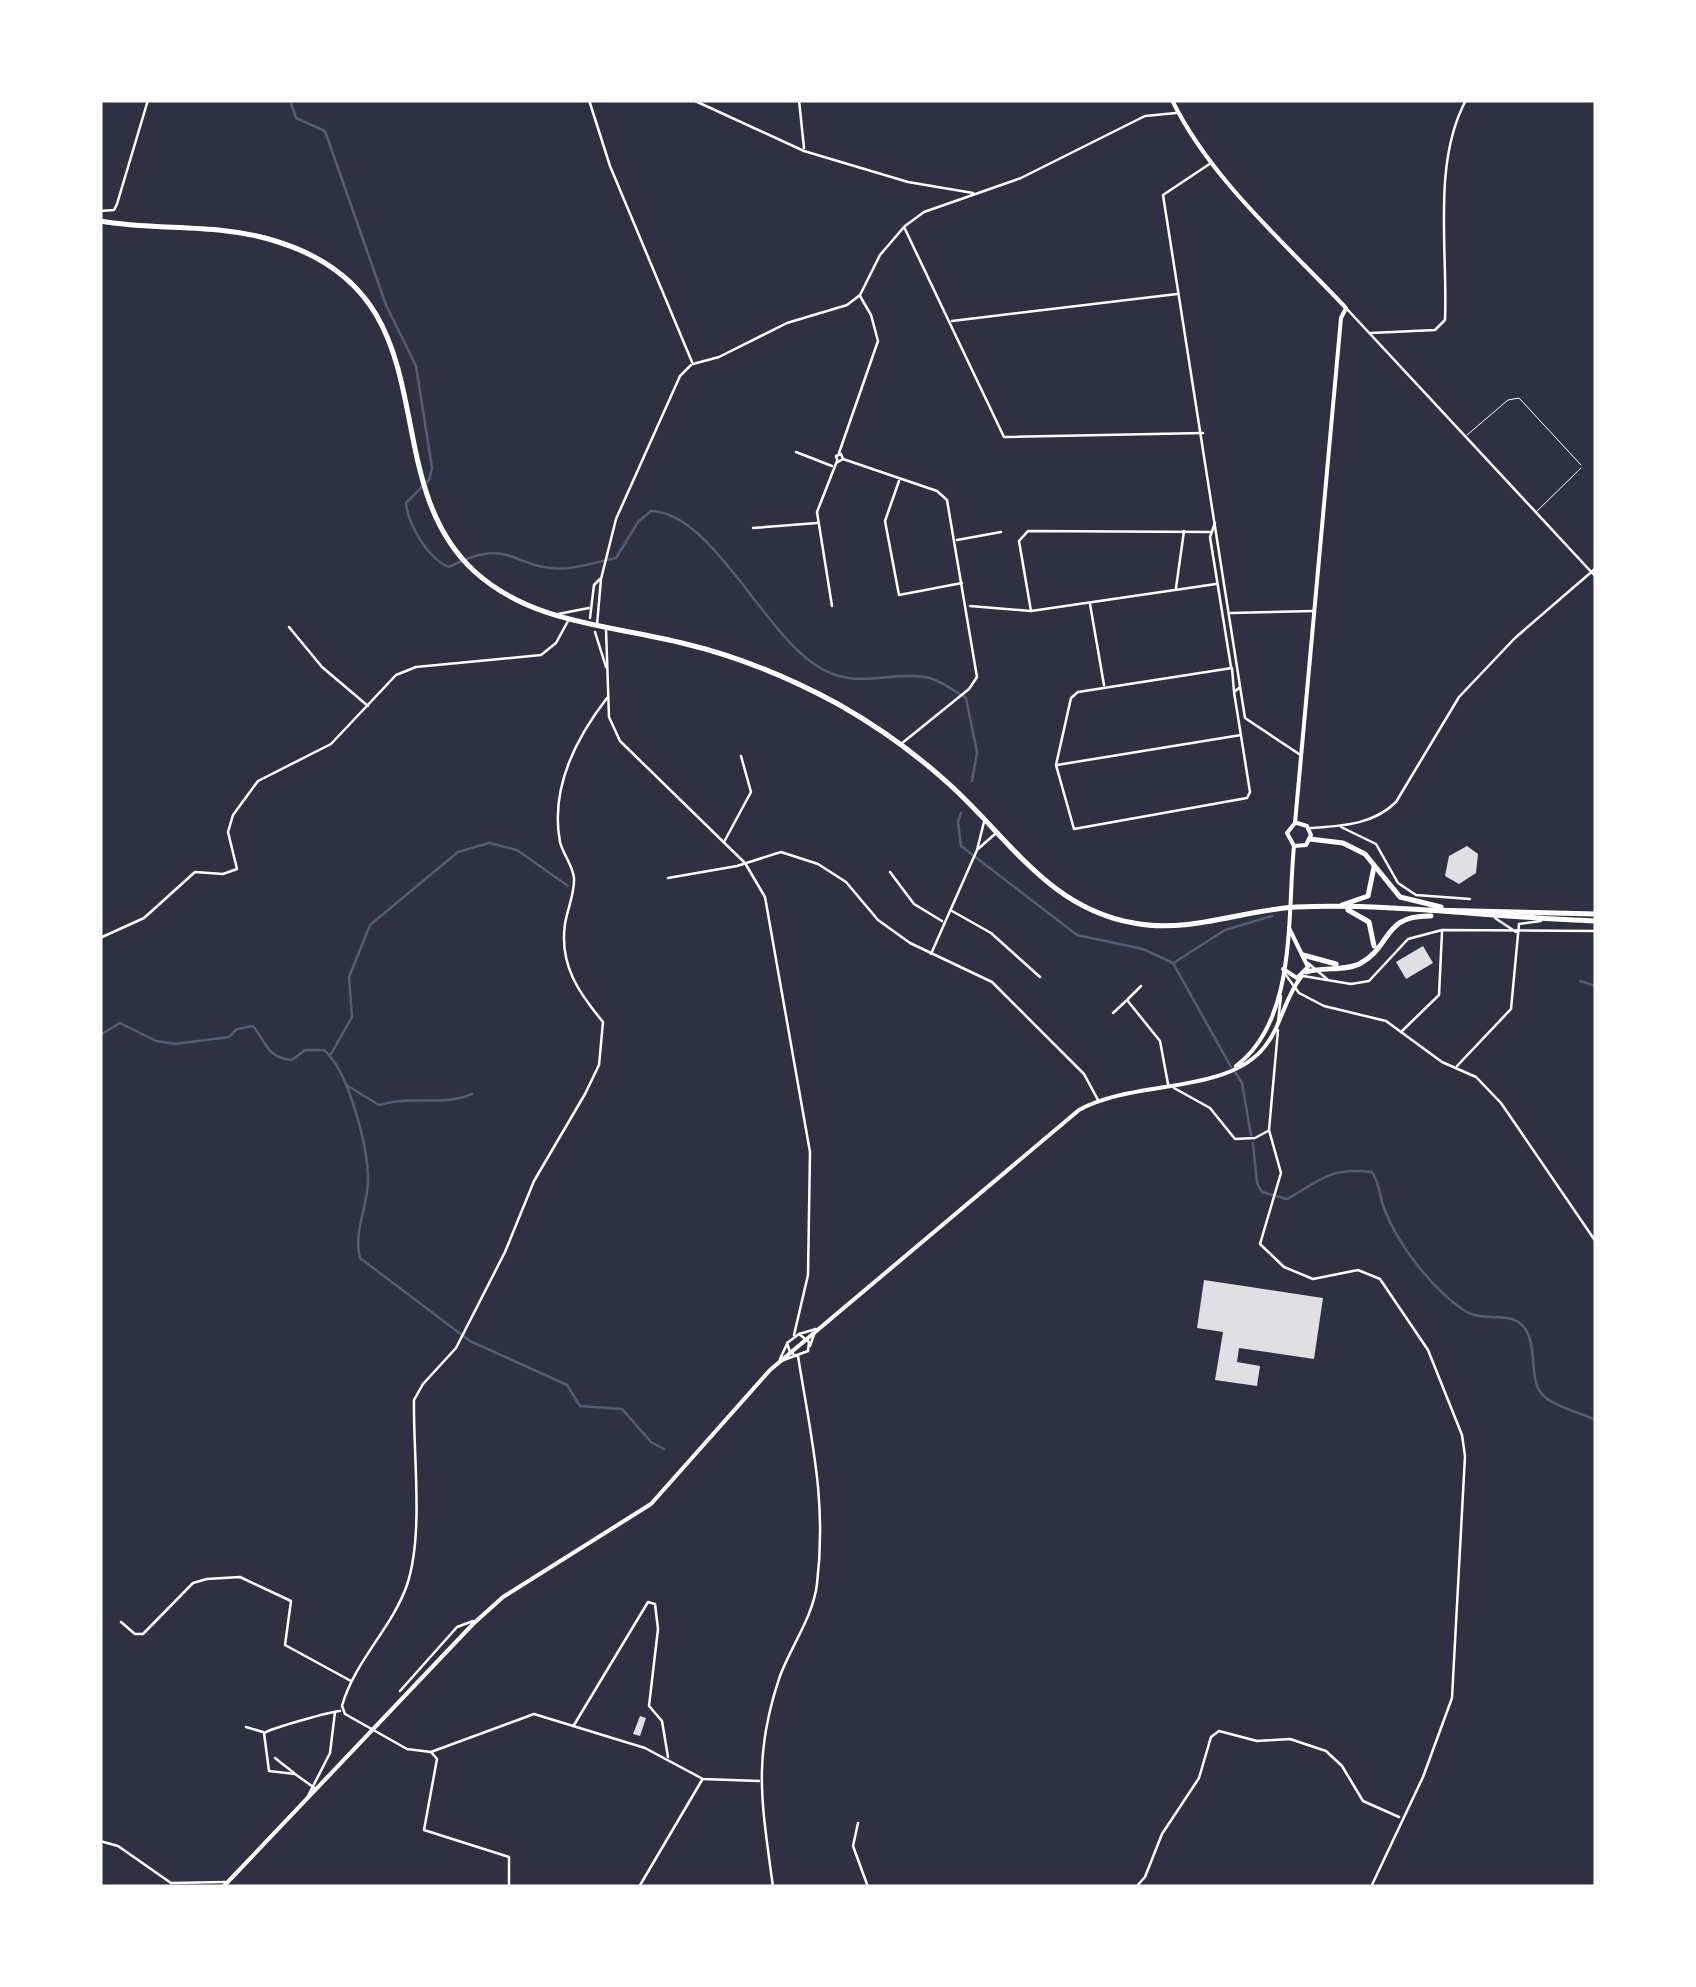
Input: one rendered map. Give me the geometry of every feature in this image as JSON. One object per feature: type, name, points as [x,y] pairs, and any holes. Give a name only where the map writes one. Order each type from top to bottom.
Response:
[{"type":"highway","points":[[100,221],[271,239],[332,270],[366,304],[394,348],[425,494],[446,539],[476,572],[515,600],[555,616],[596,629],[606,627],[683,643],[765,668],[842,706],[900,744],[948,784],[1048,886],[1070,901],[1136,924],[1197,924],[1267,909],[1334,907],[1596,917]]},
{"type":"highway","points":[[1310,839],[1342,844],[1365,854],[1400,898],[1495,918],[1596,917]]},
{"type":"highway","points":[[1334,907],[1368,896],[1375,878],[1374,864]]},
{"type":"highway","points":[[1343,908],[1369,922],[1374,949]]},
{"type":"highway","points":[[1303,975],[1361,963],[1406,918],[1459,912]]},
{"type":"highway","points":[[1301,954],[1344,966]]},
{"type":"main road","points":[[1172,100],[1211,163],[1346,308],[1341,318],[1295,824],[1286,836],[1294,846],[1284,970],[1268,1032],[1228,1072]]},
{"type":"main road","points":[[1294,846],[1303,847],[1310,839],[1309,829],[1295,824]]},
{"type":"main road","points":[[225,1884],[474,1622],[515,1589],[651,1504],[779,1362],[1058,1127],[1098,1100],[1228,1072],[1262,1050],[1308,964],[1287,921]]},
{"type":"main road","points":[[1284,958],[1301,954]]},
{"type":"main road","points":[[1284,970],[1303,975]]},
{"type":"street","points":[[100,211],[108,212],[117,204],[148,100]]},
{"type":"street","points":[[589,100],[610,166],[692,364]]},
{"type":"street","points":[[693,100],[804,151],[908,182],[974,193]]},
{"type":"street","points":[[799,100],[804,151]]},
{"type":"street","points":[[1370,334],[1435,330],[1445,320],[1448,171],[1455,120],[1466,100]]},
{"type":"street","points":[[608,667],[604,667],[596,629],[601,579],[616,519],[680,376],[692,364],[719,357],[787,322],[848,305],[860,295],[880,255],[912,218],[1021,178],[1145,116],[1178,112]]},
{"type":"street","points":[[1211,163],[1163,195],[1177,294],[1203,433],[1245,718],[1300,755]]},
{"type":"street","points":[[904,227],[1004,437],[1203,433]]},
{"type":"street","points":[[950,321],[1177,294]]},
{"type":"street","points":[[832,606],[816,512],[878,341],[872,315],[860,295]]},
{"type":"street","points":[[1346,308],[1596,577]]},
{"type":"street","points":[[796,452],[833,466]]},
{"type":"street","points":[[840,454],[843,459]]},
{"type":"street","points":[[837,461],[843,459],[937,491],[947,500],[968,605],[977,677],[970,689],[900,744]]},
{"type":"street","points":[[900,478],[885,520],[898,595],[963,583]]},
{"type":"street","points":[[1216,522],[1211,533],[1217,584],[1232,668],[1250,792],[1246,798],[1074,829],[1056,765],[1071,698],[1104,688],[1232,668]]},
{"type":"street","points":[[754,528],[818,524]]},
{"type":"street","points":[[1031,611],[1018,541],[1022,534],[1185,530],[1218,535]]},
{"type":"street","points":[[1176,588],[1185,530]]},
{"type":"street","points":[[955,541],[1001,532]]},
{"type":"street","points":[[1309,829],[1374,818],[1396,802],[1460,697],[1515,638],[1596,568]]},
{"type":"street","points":[[590,618],[594,584],[601,579]]},
{"type":"street","points":[[968,605],[1031,611],[1226,583]]},
{"type":"street","points":[[1217,584],[1226,583]]},
{"type":"street","points":[[1090,603],[1104,688]]},
{"type":"street","points":[[555,616],[590,608]]},
{"type":"street","points":[[1229,613],[1314,612]]},
{"type":"street","points":[[100,938],[144,918],[195,872],[222,874],[237,869],[228,832],[233,815],[258,781],[332,744],[396,675],[416,667],[541,654],[556,643],[568,620]]},
{"type":"street","points":[[289,627],[322,666],[368,706]]},
{"type":"street","points":[[606,627],[609,717],[628,752],[744,863],[765,897],[810,1152],[808,1275],[796,1334]]},
{"type":"street","points":[[1232,668],[1241,687]]},
{"type":"street","points":[[1234,692],[1241,687]]},
{"type":"street","points":[[342,1711],[352,1682],[393,1620],[409,1580],[414,1400],[423,1384],[456,1348],[477,1310],[534,1181],[585,1094],[602,1053],[603,1022],[582,996],[566,963],[564,927],[574,878],[560,842],[560,804],[578,739],[607,698]]},
{"type":"street","points":[[1056,765],[1241,735]]},
{"type":"street","points":[[723,844],[751,792],[741,756]]},
{"type":"street","points":[[931,954],[978,850],[984,821]]},
{"type":"street","points":[[1340,826],[1376,844],[1398,883],[1416,894],[1470,899]]},
{"type":"street","points":[[978,850],[996,833]]},
{"type":"street","points":[[668,878],[780,852],[818,864],[846,882],[878,920],[931,954],[962,965],[1010,998],[1084,1074],[1098,1100]]},
{"type":"street","points":[[890,872],[914,904],[945,922]]},
{"type":"street","points":[[950,911],[991,933],[1040,978]]},
{"type":"street","points":[[1495,918],[1517,933]]},
{"type":"street","points":[[1455,1068],[1511,1008],[1518,924],[1547,919]]},
{"type":"street","points":[[1400,1032],[1438,995],[1442,930]]},
{"type":"street","points":[[1303,975],[1351,984],[1369,981],[1408,940],[1442,930],[1596,931]]},
{"type":"street","points":[[1308,964],[1328,980]]},
{"type":"street","points":[[1284,970],[1299,993],[1324,1006],[1380,1019],[1476,1078],[1501,1103],[1596,1242]]},
{"type":"street","points":[[1281,984],[1270,1130],[1281,1173],[1260,1238],[1264,1251],[1284,1267],[1314,1279],[1358,1270],[1380,1279],[1428,1350],[1462,1436],[1465,1456],[1452,1698],[1424,1778],[1401,1818],[1390,1855],[1372,1887]]},
{"type":"street","points":[[1113,1013],[1141,986]]},
{"type":"street","points":[[1127,1000],[1160,1041],[1168,1085],[1210,1108],[1235,1139],[1255,1138],[1270,1130]]},
{"type":"street","points":[[779,1362],[787,1342],[796,1334],[816,1329]]},
{"type":"street","points":[[779,1362],[798,1356],[809,1347],[816,1329]]},
{"type":"street","points":[[796,1334],[807,1338],[809,1347]]},
{"type":"street","points":[[787,1342],[790,1352],[798,1356]]},
{"type":"street","points":[[773,1887],[759,1782],[760,1744],[775,1692],[817,1585],[820,1476],[798,1356]]},
{"type":"street","points":[[121,1622],[135,1634],[143,1634],[193,1583],[240,1578],[291,1601],[285,1646],[352,1682]]},
{"type":"street","points":[[574,1725],[648,1602],[654,1604],[658,1629],[648,1706],[662,1720],[668,1758]]},
{"type":"street","points":[[400,1691],[457,1627],[471,1619],[474,1622]]},
{"type":"street","points":[[275,1758],[314,1787],[330,1754],[334,1711]]},
{"type":"street","points":[[246,1727],[264,1733],[342,1711],[407,1749],[431,1752],[534,1714],[668,1758],[703,1779],[759,1782]]},
{"type":"street","points":[[1136,1887],[1145,1878],[1162,1834],[1199,1778],[1211,1737],[1220,1731],[1256,1740],[1290,1739],[1326,1752],[1342,1766],[1363,1801],[1401,1818]]},
{"type":"street","points":[[264,1733],[269,1771],[295,1774]]},
{"type":"street","points":[[431,1752],[437,1759],[436,1774],[424,1830],[509,1857],[509,1887]]},
{"type":"street","points":[[639,1887],[703,1779]]},
{"type":"street","points":[[858,1823],[854,1846],[868,1887]]},
{"type":"street","points":[[100,1841],[118,1846],[171,1883],[225,1884]]},
{"type":"street","points":[[1570,1887],[1596,1886]]},
{"type":"lane","points":[[1466,436],[1508,400],[1523,400],[1581,465]]},
{"type":"lane","points":[[1535,513],[1579,473],[1586,460]]},
{"type":"building","points":[[1467,846],[1478,854],[1476,873],[1459,884],[1445,876],[1449,856]]},
{"type":"building","points":[[1423,946],[1433,963],[1406,979],[1396,962]]},
{"type":"building","points":[[1204,1280],[1323,1298],[1314,1359],[1239,1348],[1237,1362],[1260,1366],[1257,1386],[1215,1380],[1223,1332],[1197,1328]]},
{"type":"building","points":[[640,1716],[646,1718],[640,1736],[633,1734]]},
{"type":"waterway","points":[[290,100],[296,118],[325,131],[386,305],[416,366],[432,468],[429,480],[406,503],[415,530],[434,557],[449,567],[487,554],[501,554],[550,568],[575,567],[616,558],[638,522],[651,511],[673,516],[715,551],[794,647],[814,664],[856,679],[925,677],[966,698],[977,752],[972,781]]},
{"type":"waterway","points":[[961,813],[961,846],[1077,935],[1143,949],[1173,963],[1231,1067]]},
{"type":"waterway","points":[[331,1054],[352,1017],[349,977],[370,925],[458,852],[489,843],[517,850],[568,886]]},
{"type":"waterway","points":[[1175,962],[1225,930],[1272,916]]},
{"type":"waterway","points":[[1580,981],[1596,986]]},
{"type":"waterway","points":[[100,1035],[120,1023],[156,1041],[175,1044],[229,1037],[237,1029],[253,1026],[268,1049],[284,1059],[292,1060],[305,1050],[324,1050],[349,1092],[365,1149],[368,1180],[358,1239],[360,1258],[470,1341],[567,1385],[580,1406],[622,1409],[651,1442],[664,1449]]},
{"type":"waterway","points":[[1235,1072],[1242,1083],[1251,1135]]},
{"type":"waterway","points":[[348,1086],[379,1105],[449,1100],[472,1094]]},
{"type":"waterway","points":[[1253,1143],[1257,1183],[1262,1192],[1287,1199],[1335,1173],[1372,1172],[1390,1222],[1429,1279],[1465,1311],[1511,1319],[1523,1326],[1531,1343],[1540,1392],[1557,1405],[1596,1420]]}]
